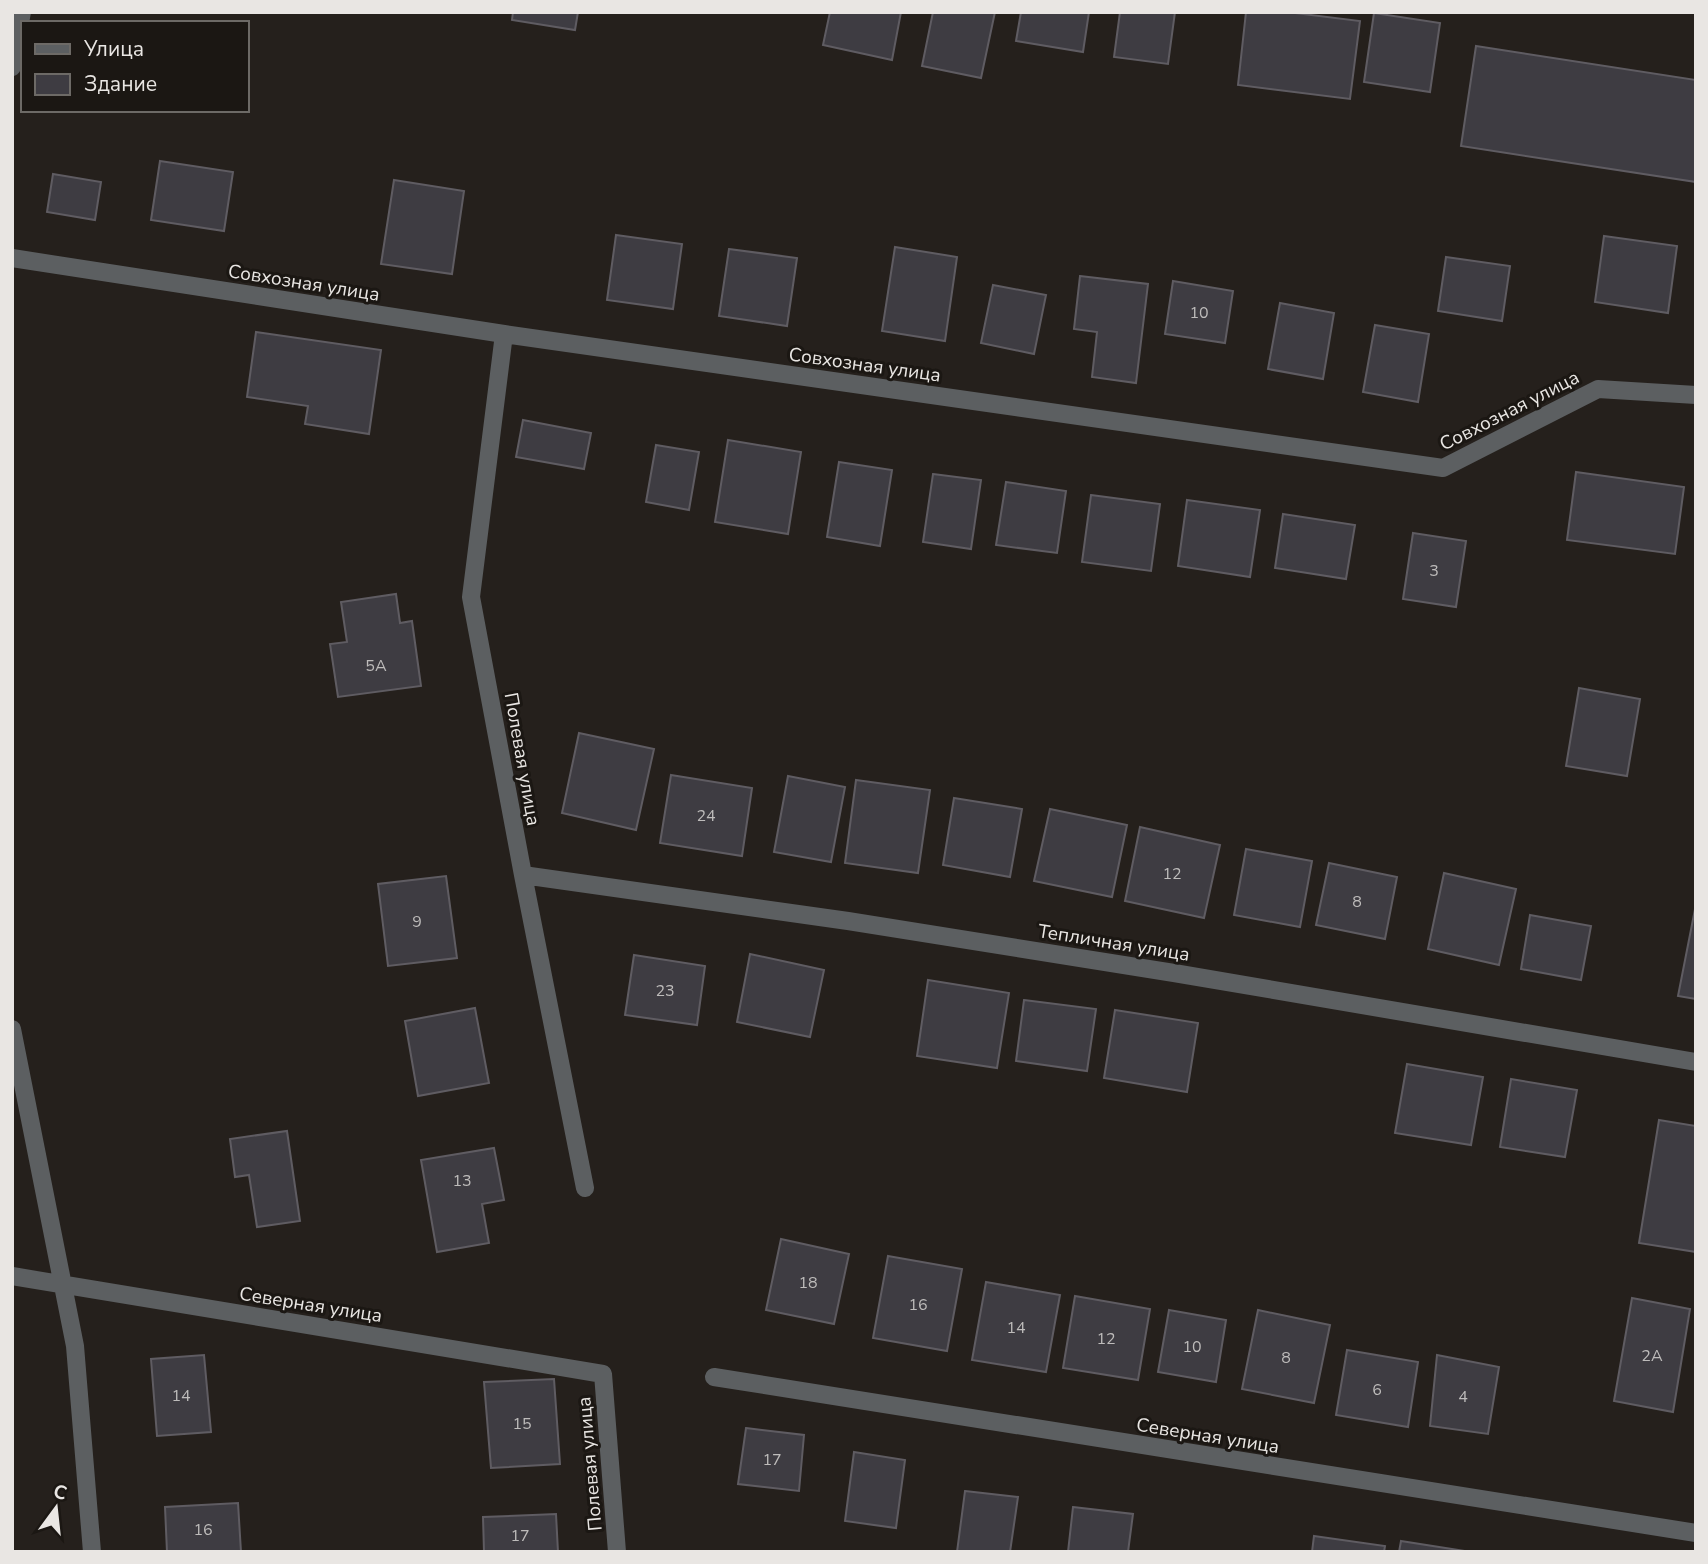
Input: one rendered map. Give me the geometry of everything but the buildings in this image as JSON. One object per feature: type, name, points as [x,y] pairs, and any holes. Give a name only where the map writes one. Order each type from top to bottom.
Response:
[{"type":"street","points":[[12,68],[22,12]]},
{"type":"street","name":"Совхозная улица","points":[[12,258],[504,334],[1443,468],[1598,389],[1696,395]]},
{"type":"street","name":"Полевая улица","points":[[504,334],[471,597],[585,1188]]},
{"type":"street","name":"Тепличная улица","points":[[523,876],[848,920],[1696,1062]]},
{"type":"street","points":[[12,1029],[75,1346],[92,1552]]},
{"type":"street","name":"Северная улица","points":[[12,1276],[603,1374]]},
{"type":"street","name":"Полевая улица","points":[[603,1374],[617,1552]]},
{"type":"street","name":"Северная улица","points":[[714,1377],[1696,1533]]}]
